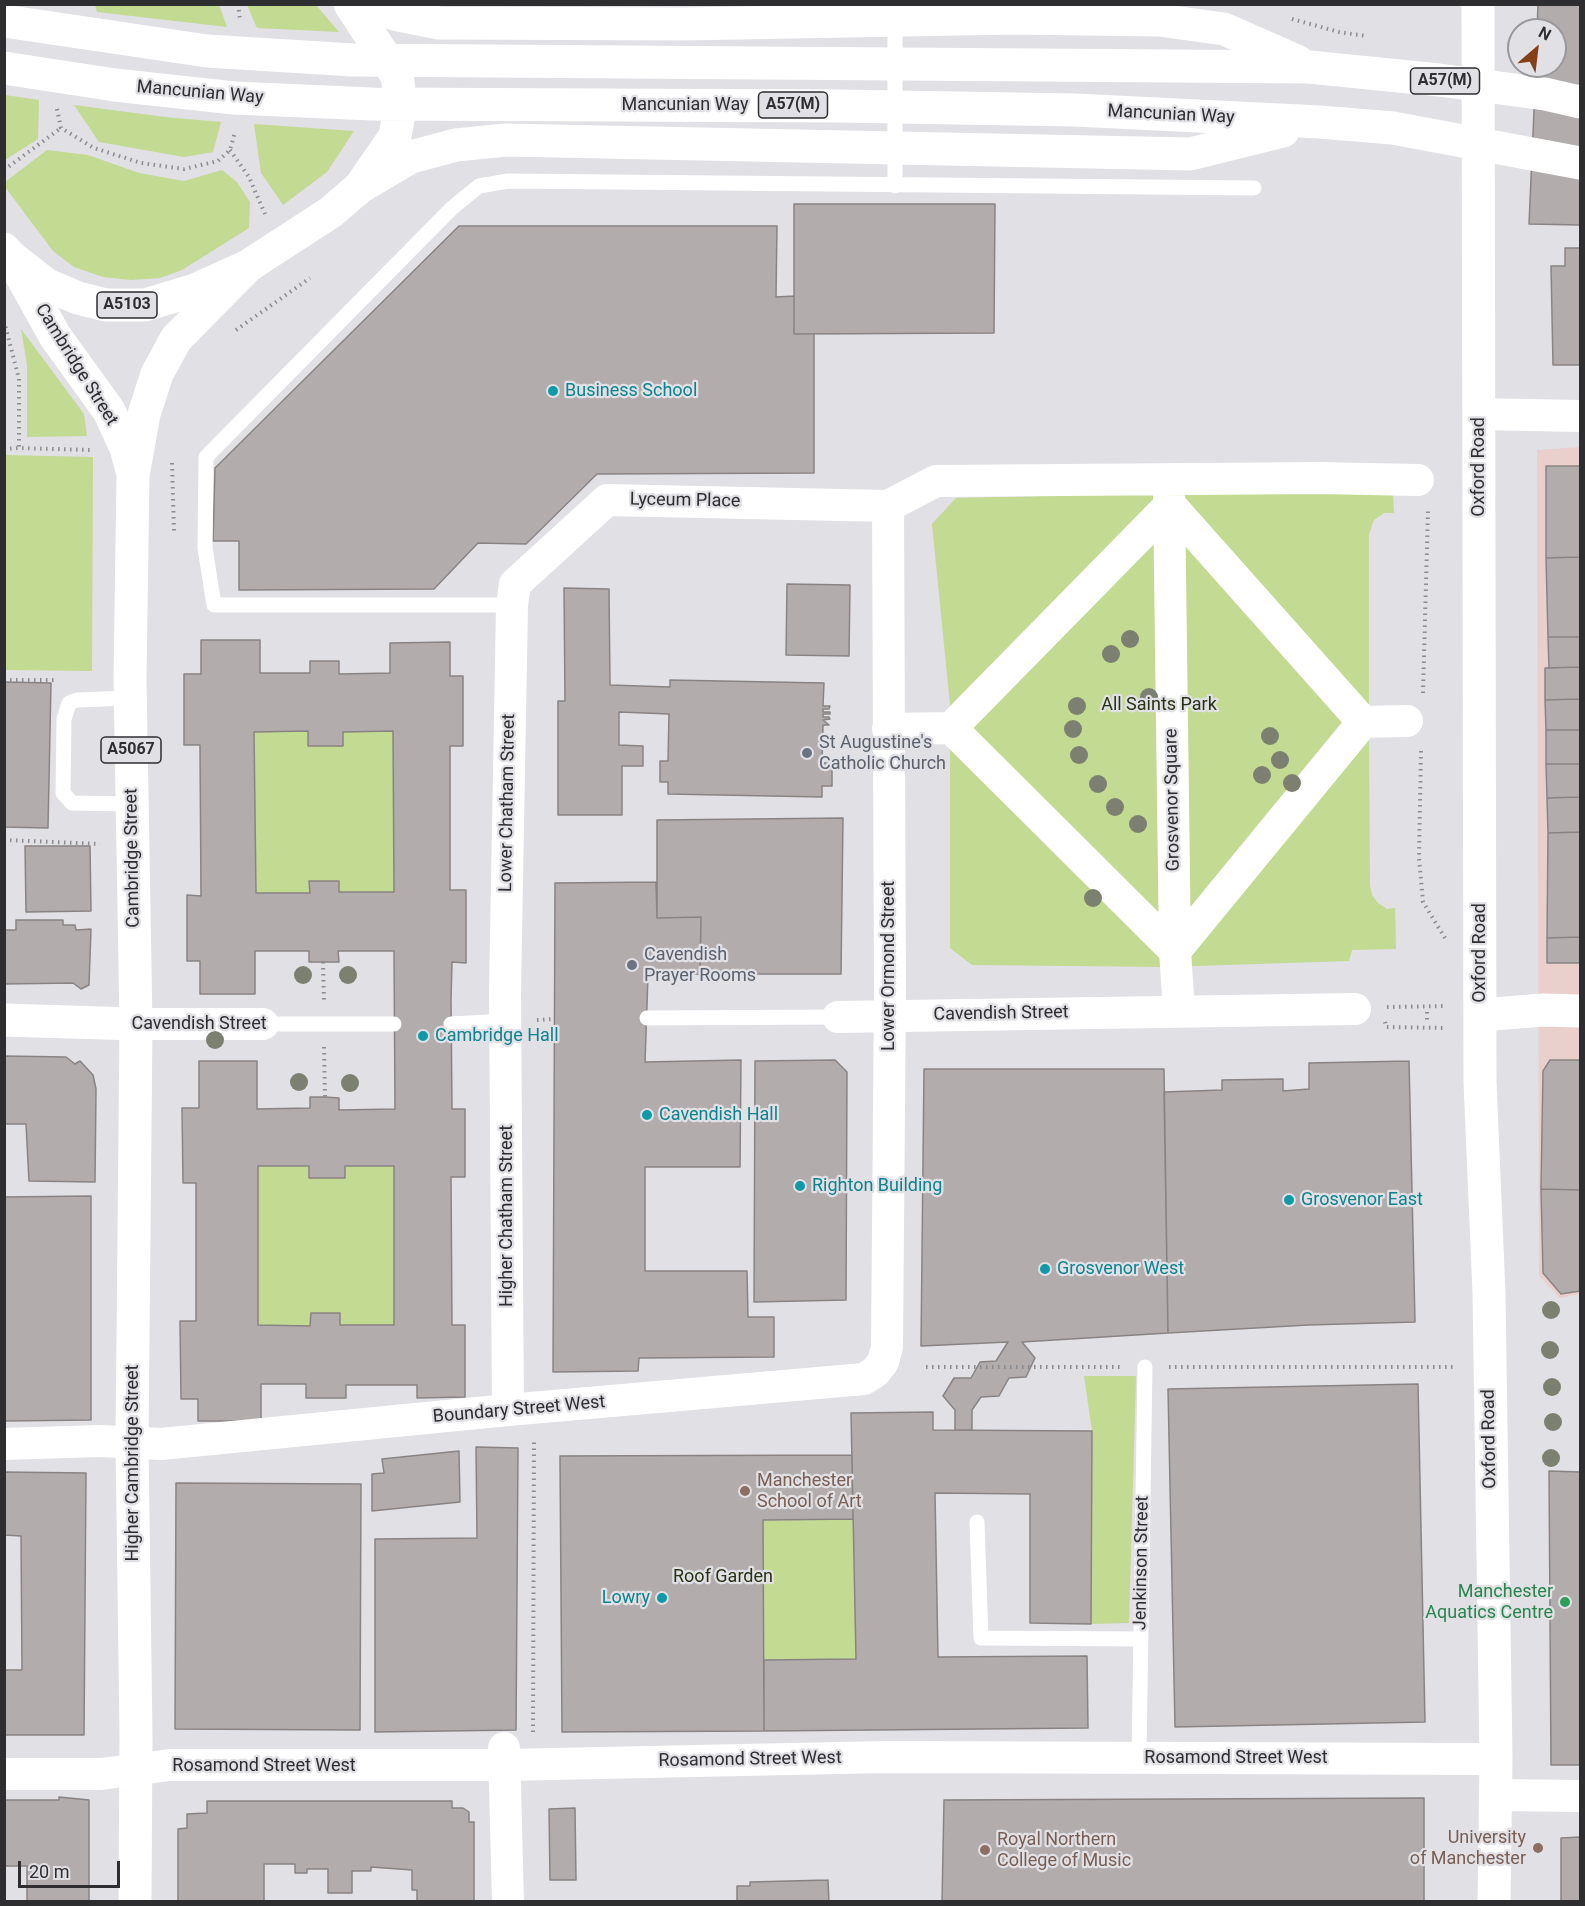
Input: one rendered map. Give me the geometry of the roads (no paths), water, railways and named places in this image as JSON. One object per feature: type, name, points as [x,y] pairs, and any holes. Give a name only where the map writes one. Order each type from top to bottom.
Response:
[{"type":"main road","name":"A5103","points":[[8,253],[47,285],[78,298],[106,305],[145,306],[195,290],[248,266],[331,212],[360,187],[395,135],[401,103],[397,76],[350,4]]},
{"type":"main road","name":"A57(M)","points":[[378,4],[393,14],[439,23],[684,24],[1013,18],[1159,20],[1224,29],[1310,66]]},
{"type":"main road","name":"Oxford Road","points":[[1478,4],[1479,414],[1464,1016],[1480,1100],[1489,1293],[1496,1759],[1494,1902]]},
{"type":"main road","name":"A57(M)","points":[[4,21],[207,51],[353,60],[1310,66],[1439,80],[1581,102]]},
{"type":"main road","name":"Mancunian Way","points":[[4,68],[115,85],[222,97],[360,104],[839,105],[1075,110],[1320,122],[1393,128],[1581,163]]},
{"type":"main road","name":"A57(M)","points":[[360,187],[411,157],[456,145],[506,140],[1190,154],[1320,122]]},
{"type":"main road","name":"Cambridge Street","points":[[8,253],[56,336],[109,411],[126,448],[134,475]]},
{"type":"main road","name":"Cambridge Street","points":[[136,1024],[130,698],[134,475],[144,414],[157,374],[177,339],[248,266]]},
{"type":"main road","points":[[1464,1016],[1543,1010],[1581,1011]]},
{"type":"main road","name":"Cavendish Street","points":[[4,1020],[136,1024]]},
{"type":"main road","name":"Higher Cambridge Street","points":[[135,1902],[132,1442],[136,1024]]},
{"type":"street","points":[[1479,414],[1581,416]]},
{"type":"street","points":[[888,506],[936,481],[1170,492],[1319,478],[1418,480]]},
{"type":"street","points":[[1170,492],[1363,722]]},
{"type":"street","points":[[951,728],[1170,492]]},
{"type":"street","name":"Grosvenor Square","points":[[1170,492],[1175,951],[1179,1011]]},
{"type":"street","name":"Lyceum Place","points":[[513,595],[608,501],[888,506]]},
{"type":"street","name":"Lower Ormond Street","points":[[887,1347],[888,506]]},
{"type":"street","name":"Lower Chatham Street","points":[[506,1021],[513,595]]},
{"type":"street","points":[[888,729],[951,728],[1175,951],[1363,722],[1407,721]]},
{"type":"street","name":"Cavendish Street","points":[[838,1017],[1370,1009]]},
{"type":"street","name":"Higher Chatham Street","points":[[506,1021],[508,1410]]},
{"type":"street","name":"Cavendish Street","points":[[136,1024],[263,1024]]},
{"type":"street","name":"Boundary Street West","points":[[4,1444],[132,1442],[161,1444],[508,1410],[864,1379],[875,1372],[883,1362],[887,1347]]},
{"type":"street","points":[[504,1757],[508,1902]]},
{"type":"street","name":"Rosamond Street West","points":[[4,1774],[101,1774],[170,1765],[504,1757],[1496,1759]]},
{"type":"street","points":[[1495,1795],[1581,1796]]},
{"type":"lane","points":[[894,4],[895,186]]},
{"type":"lane","points":[[513,595],[214,605],[205,548],[206,457],[452,208],[479,186],[508,182],[1254,188]]},
{"type":"lane","points":[[130,698],[77,699],[69,703],[64,719],[63,794],[72,803],[132,804]]},
{"type":"lane","name":"Cavendish Street","points":[[647,1018],[838,1017]]},
{"type":"lane","points":[[452,1024],[506,1021]]},
{"type":"lane","name":"Cavendish Street","points":[[263,1024],[394,1024]]},
{"type":"lane","name":"Jenkinson Street","points":[[1139,1758],[1145,1367]]},
{"type":"lane","points":[[977,1522],[981,1638],[1140,1639]]},
{"type":"place","name":"Business School","points":[[553,391]]},
{"type":"place","name":"St Augustine's Catholic Church","points":[[807,753]]},
{"type":"place","name":"Cavendish Prayer Rooms","points":[[632,965]]},
{"type":"place","name":"Cambridge Hall","points":[[423,1036]]},
{"type":"place","name":"Cavendish Hall","points":[[647,1115]]},
{"type":"place","name":"Righton Building","points":[[800,1186]]},
{"type":"place","name":"Grosvenor East","points":[[1289,1200]]},
{"type":"place","name":"Grosvenor West","points":[[1045,1269]]},
{"type":"place","name":"Manchester School of Art","points":[[745,1491]]},
{"type":"place","name":"Lowry","points":[[662,1598]]},
{"type":"place","name":"Manchester Aquatics Centre","points":[[1565,1602]]},
{"type":"place","name":"University of Manchester","points":[[1538,1848]]},
{"type":"place","name":"Royal Northern College of Music","points":[[985,1850]]},
{"type":"park label","name":"All Saints Park","points":[[1159,705]]},
{"type":"park label","name":"Roof Garden","points":[[723,1577]]}]
